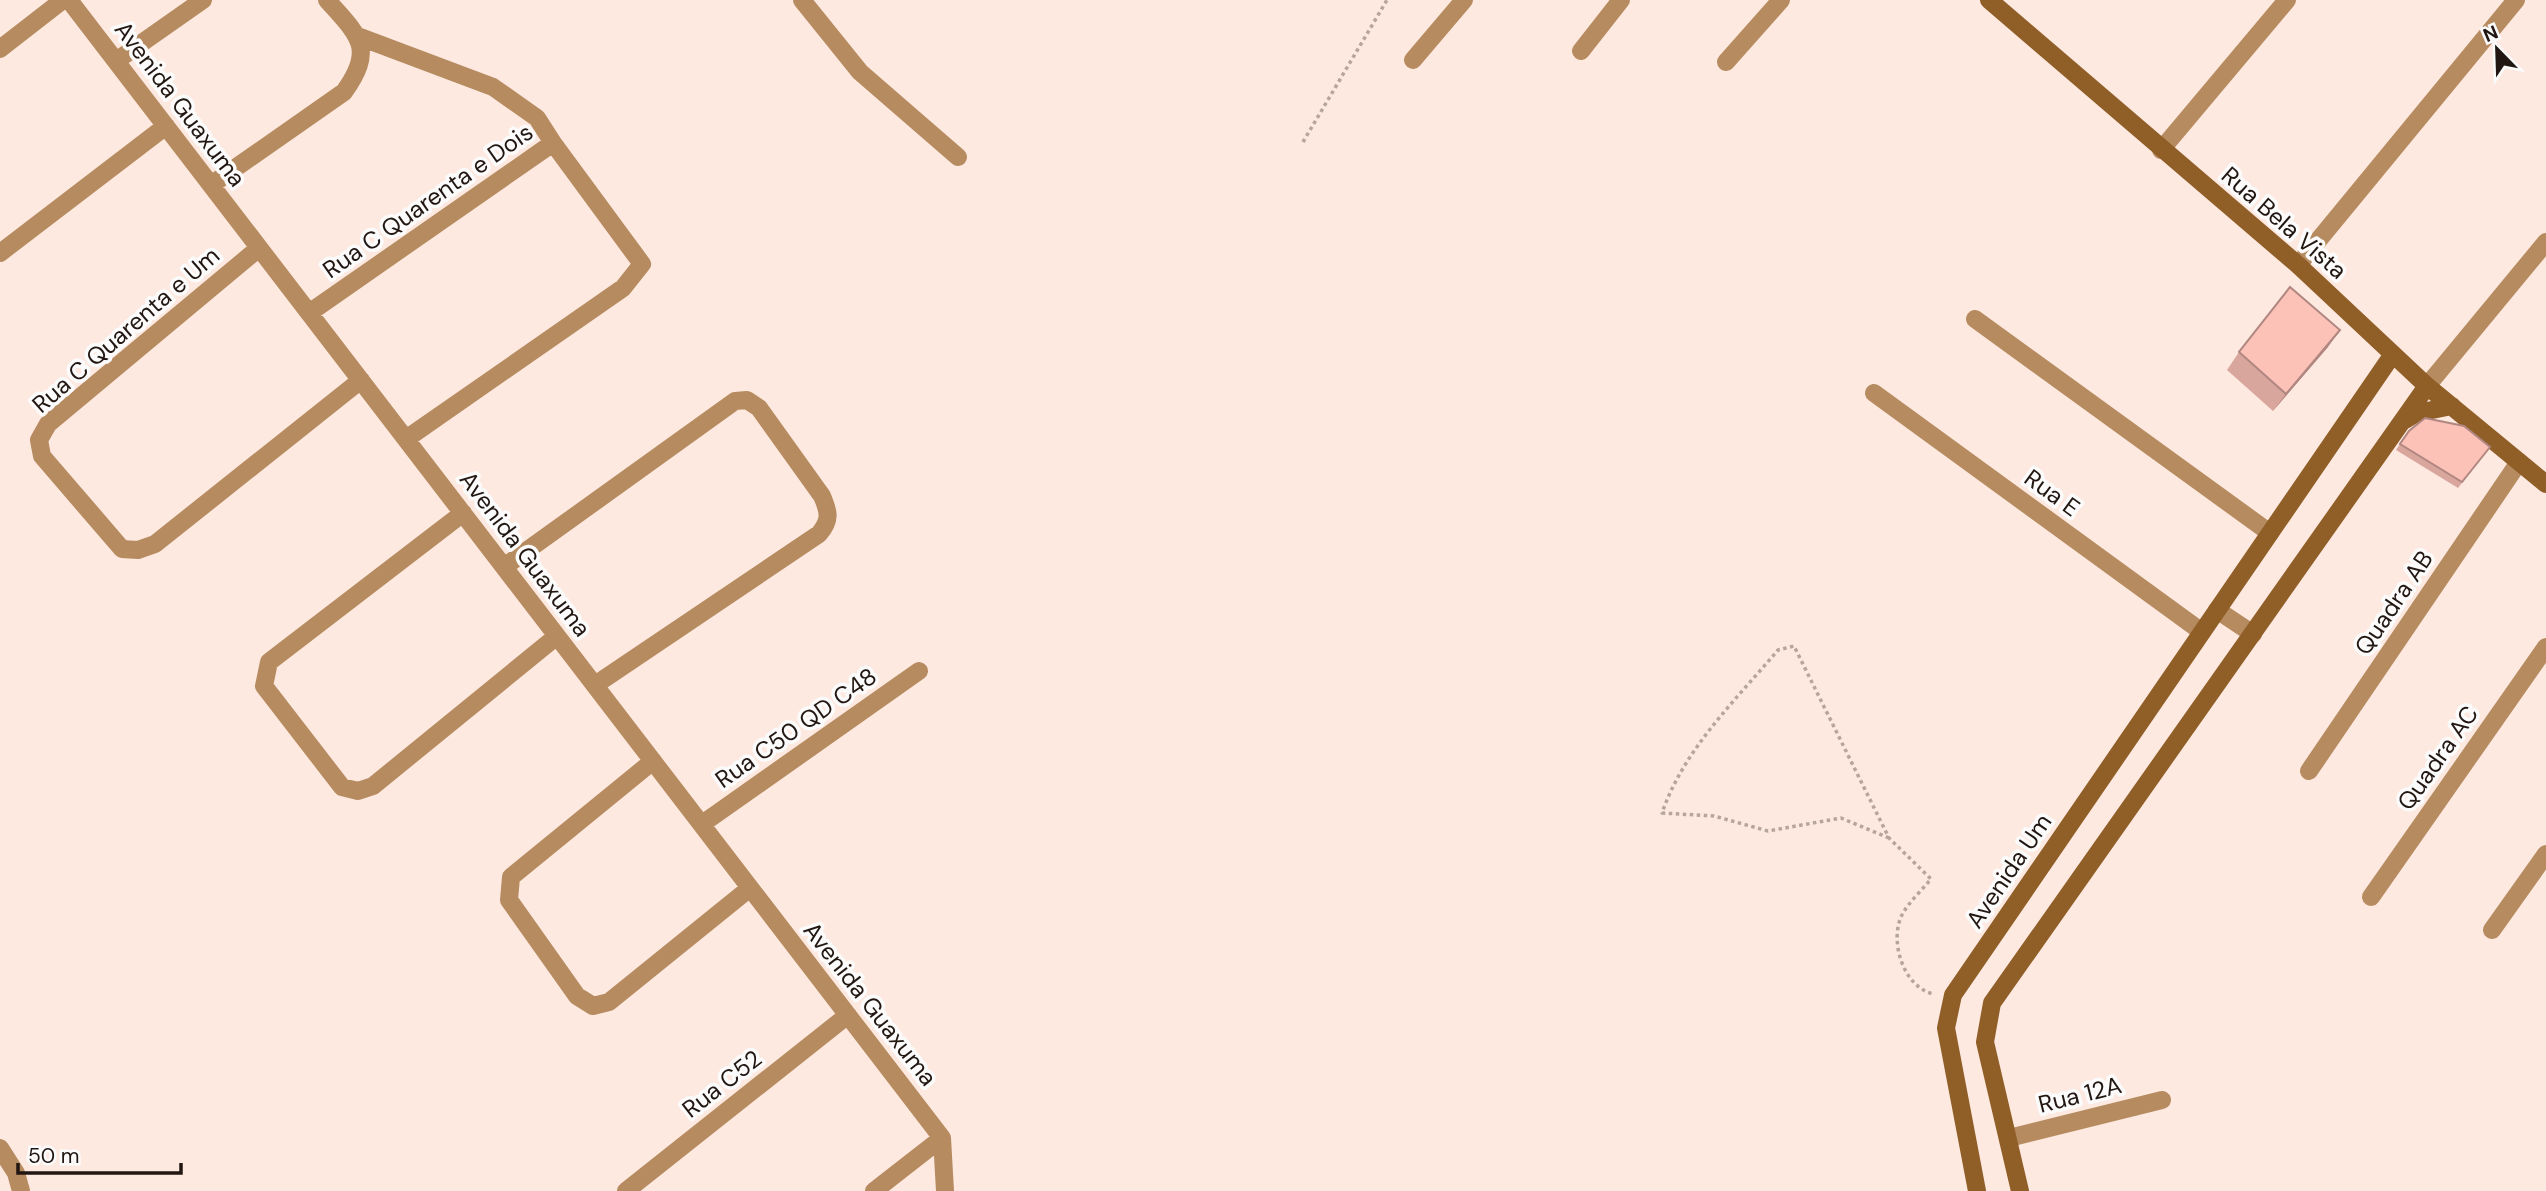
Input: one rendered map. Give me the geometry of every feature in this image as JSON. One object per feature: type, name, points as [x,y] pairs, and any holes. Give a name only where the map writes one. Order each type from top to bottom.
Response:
[{"type":"street","points":[[0,49],[64,0]]},
{"type":"street","name":"Avenida Guaxuma","points":[[69,0],[942,1138]]},
{"type":"street","points":[[116,61],[203,0]]},
{"type":"street","points":[[327,0],[360,37],[493,88],[537,118],[553,143]]},
{"type":"street","points":[[802,0],[860,72],[958,157]]},
{"type":"street","points":[[1413,61],[1464,0]]},
{"type":"street","points":[[1581,51],[1621,0]]},
{"type":"street","points":[[1726,62],[1781,0]]},
{"type":"street","name":"Rua Bela Vista","points":[[1989,0],[2298,265],[2427,386],[2546,484]]},
{"type":"street","points":[[2161,150],[2287,0]]},
{"type":"street","points":[[2298,265],[2516,0]]},
{"type":"street","points":[[211,184],[344,92],[358,74],[362,57],[360,37]]},
{"type":"street","points":[[0,253],[166,126]]},
{"type":"street","name":"Rua C Quarenta e Dois","points":[[309,313],[553,143],[642,264],[623,288],[406,439]]},
{"type":"street","points":[[2020,1191],[1985,1042],[1992,1003],[2427,386],[2546,242]]},
{"type":"street","name":"Rua C Quarenta e Um","points":[[259,247],[48,424],[39,440],[42,456],[122,550],[138,550],[155,544],[361,380]]},
{"type":"street","points":[[1975,319],[2270,533]]},
{"type":"street","name":"Avenida Um","points":[[1977,1191],[1946,1028],[1953,995],[2393,354]]},
{"type":"street","name":"Rua E","points":[[1874,393],[2202,632]]},
{"type":"street","points":[[504,567],[735,401],[747,400],[759,408],[822,496],[829,511],[827,525],[819,534],[594,685]]},
{"type":"street","points":[[2402,422],[2417,413],[2452,406]]},
{"type":"street","name":"Quadra AB","points":[[2309,771],[2519,462]]},
{"type":"street","points":[[463,513],[269,662],[264,686],[342,787],[358,791],[373,786],[556,636]]},
{"type":"street","points":[[2217,610],[2252,635]]},
{"type":"street","name":"Quadra AC","points":[[2371,897],[2546,647]]},
{"type":"street","name":"Rua C50 QD C48","points":[[702,824],[919,671]]},
{"type":"street","points":[[653,761],[511,877],[509,900],[577,996],[593,1006],[609,1002],[750,888]]},
{"type":"street","points":[[2492,930],[2546,853]]},
{"type":"street","name":"Rua C52","points":[[626,1191],[848,1015]]},
{"type":"street","name":"Rua 12A","points":[[2009,1138],[2162,1100]]},
{"type":"street","points":[[874,1191],[942,1138]]},
{"type":"street","points":[[942,1138],[946,1191]]},
{"type":"street","points":[[0,1148],[16,1173],[20,1191]]},
{"type":"path","points":[[1303,142],[1387,0]]},
{"type":"path","points":[[1889,838],[1841,818],[1768,831],[1714,816],[1662,813],[1672,785],[1698,744],[1778,650],[1794,646],[1889,838],[1931,879],[1902,915],[1897,942],[1907,973],[1917,988],[1930,993],[1953,995]]},
{"type":"building","points":[[2290,287],[2340,330],[2286,394],[2239,352]]},
{"type":"building","points":[[2425,418],[2464,426],[2490,447],[2462,482],[2400,444],[2409,431]]}]
